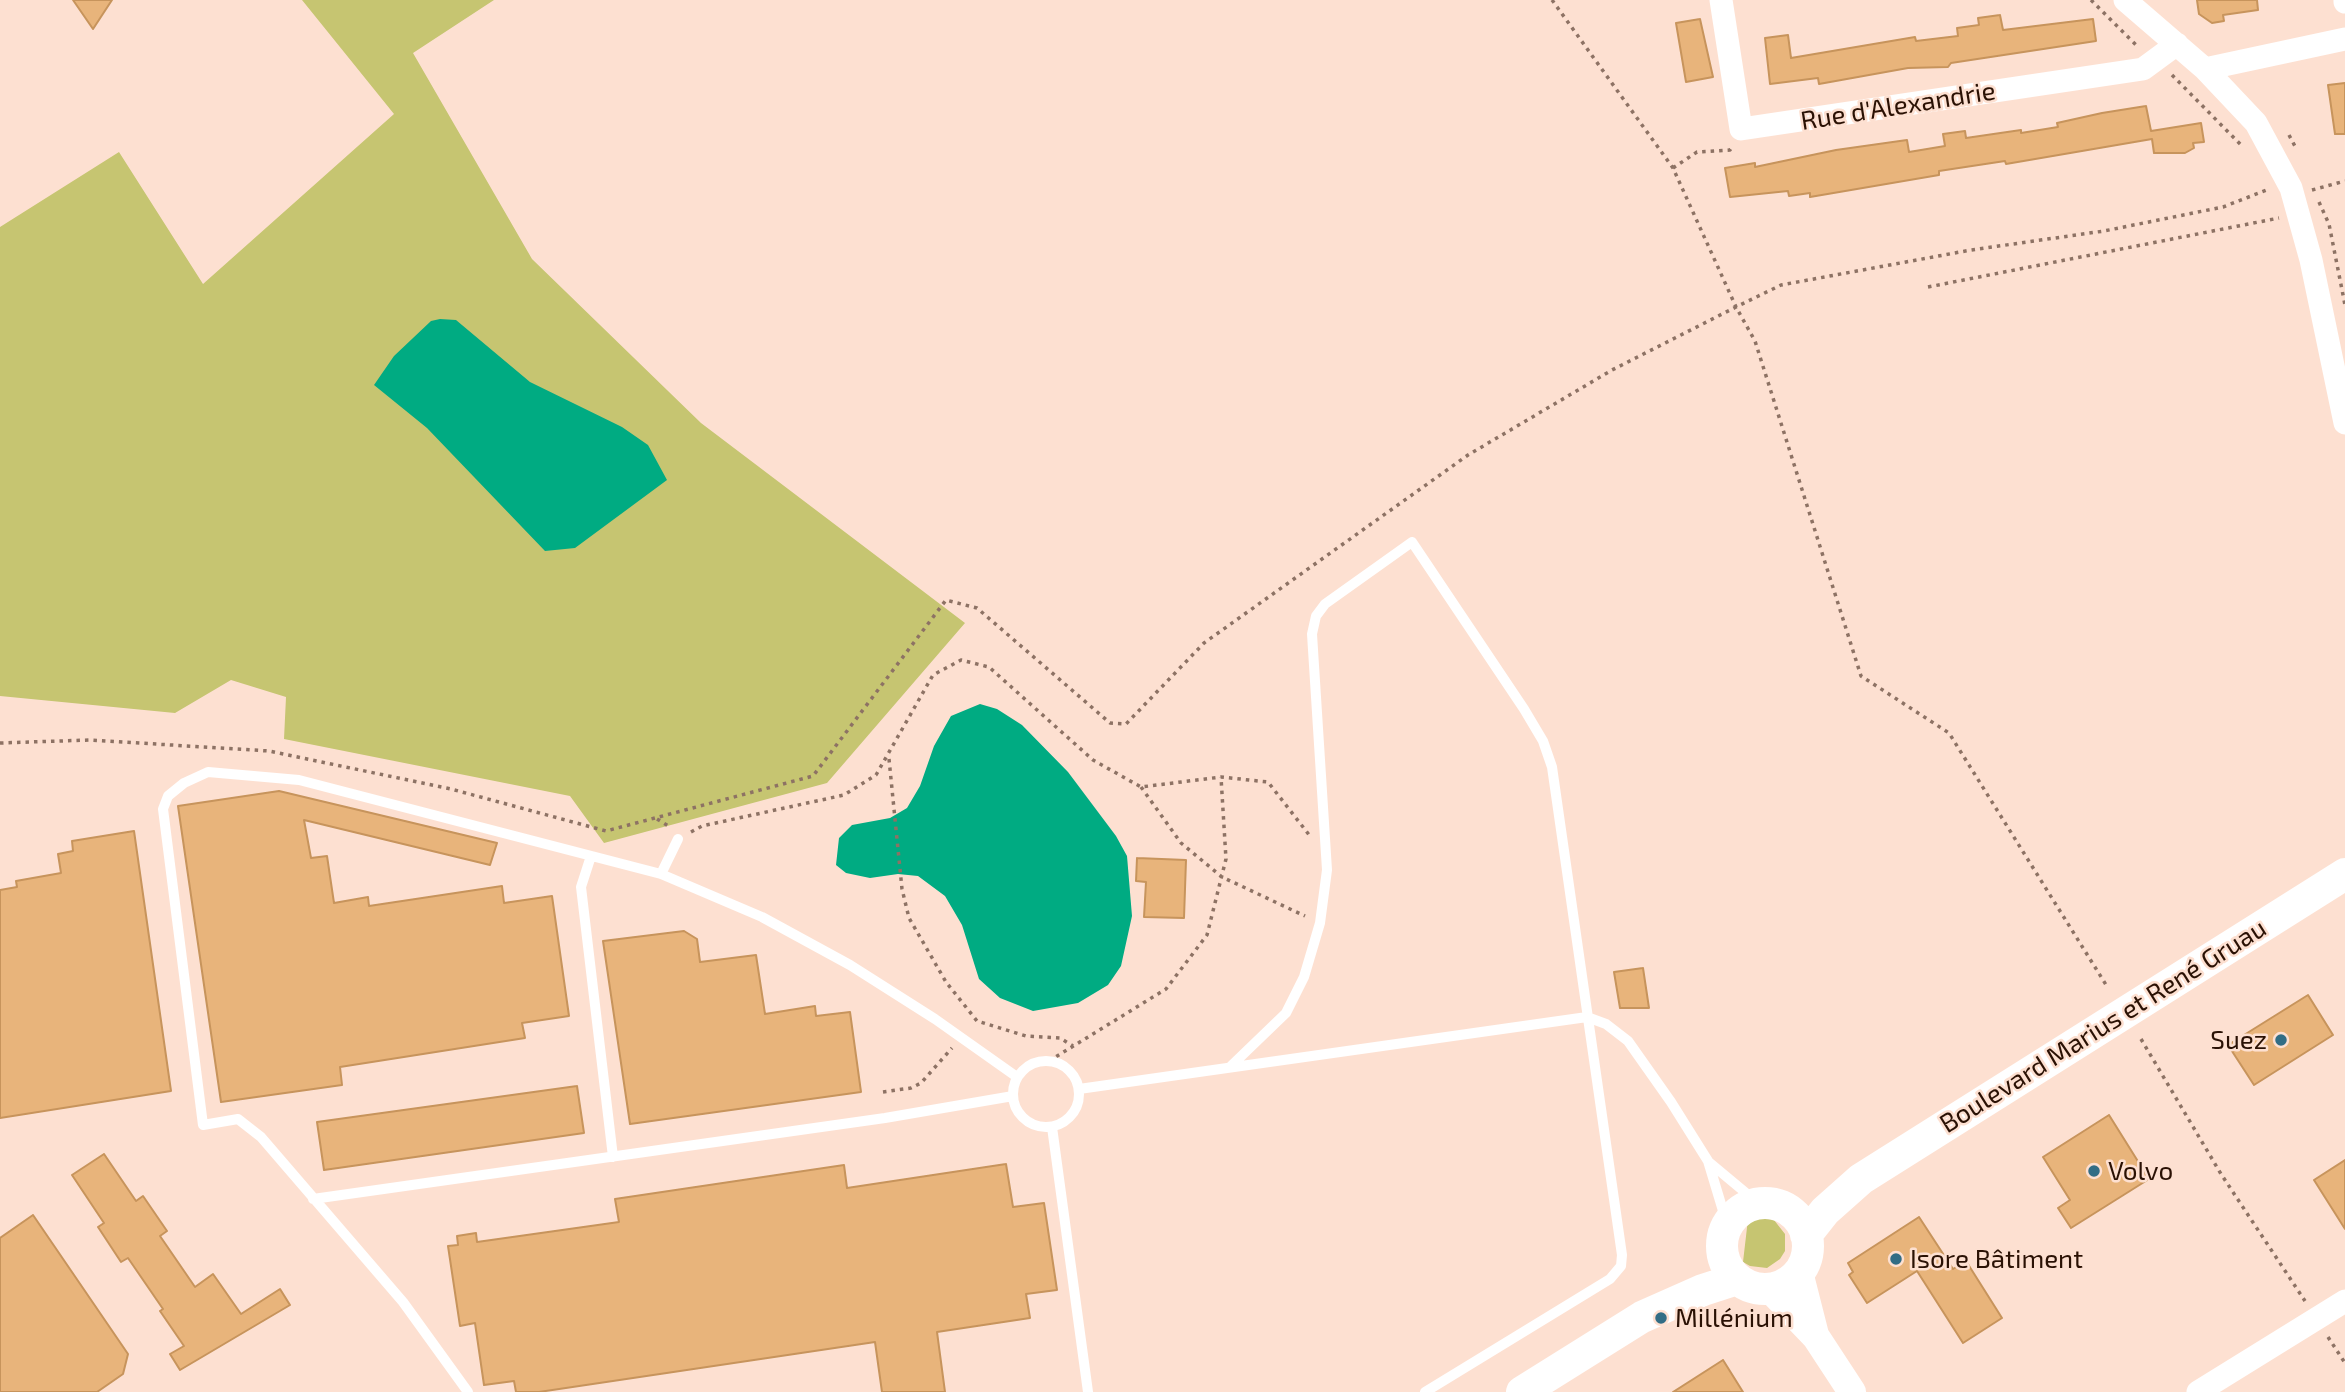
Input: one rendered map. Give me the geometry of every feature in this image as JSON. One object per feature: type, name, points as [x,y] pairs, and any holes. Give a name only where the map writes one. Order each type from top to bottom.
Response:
[{"type":"main road","name":"Boulevard Marius et René Gruau","points":[[1806,1235],[1825,1211],[1861,1179],[2345,873]]},
{"type":"main road","name":"Boulevard Marius et René Gruau","points":[[1770,1205],[1861,1179]]},
{"type":"main road","points":[[1643,1317],[1724,1234],[1745,1207],[1770,1205],[1802,1224],[1806,1235],[1807,1254],[1799,1272],[1791,1280],[1770,1289],[1747,1285],[1737,1279],[1723,1258],[1724,1234]]},
{"type":"main road","points":[[1522,1392],[1643,1317],[1703,1290],[1737,1279]]},
{"type":"street","points":[[1721,0],[1741,130]]},
{"type":"street","points":[[2125,0],[2205,69],[2256,123],[2302,189],[2298,214],[2345,423]]},
{"type":"street","points":[[2205,69],[2345,38]]},
{"type":"street","name":"Rue d'Alexandrie","points":[[1741,130],[2143,69],[2176,44]]},
{"type":"street","points":[[1799,1272],[1816,1337]]},
{"type":"street","points":[[1770,1289],[1816,1337],[1852,1392]]},
{"type":"street","points":[[2198,1392],[2345,1301]]},
{"type":"lane","points":[[1231,1066],[1286,1013],[1304,977],[1320,923],[1327,870],[1312,634],[1316,616],[1325,604],[1412,542],[1542,741],[1552,767],[1619,1223],[1621,1266],[1610,1279],[1425,1392]]},
{"type":"lane","points":[[468,1392],[403,1302],[261,1137],[238,1119],[204,1125],[163,808],[168,796],[184,783],[208,772],[299,779],[661,874],[773,923],[850,965],[960,1036],[1017,1077]]},
{"type":"lane","points":[[661,874],[678,839]]},
{"type":"lane","points":[[592,856],[581,887],[612,1157]]},
{"type":"lane","points":[[1079,1089],[1587,1017],[1606,1024],[1628,1041],[1708,1161],[1770,1205]]},
{"type":"lane","points":[[1049,1061],[1069,1070],[1079,1089],[1076,1109],[1070,1117],[1052,1127],[1030,1123],[1016,1107],[1013,1096],[1017,1077],[1031,1065],[1049,1061]]},
{"type":"lane","points":[[313,1199],[1013,1096]]},
{"type":"lane","points":[[1052,1127],[1088,1392]]},
{"type":"lane","points":[[1708,1161],[1724,1234]]},
{"type":"path","points":[[1552,0],[1672,168],[1736,307],[1781,285],[1971,250],[2104,231],[2223,207],[2265,190],[2302,189],[2345,181]]},
{"type":"path","points":[[2091,0],[2140,48]]},
{"type":"path","points":[[2174,77],[2245,149]]},
{"type":"path","points":[[1672,168],[1696,152],[1730,150],[1741,130]]},
{"type":"path","points":[[2260,180],[2265,190]]},
{"type":"path","points":[[2302,189],[2329,224],[2345,305]]},
{"type":"path","points":[[1928,287],[2298,214]]},
{"type":"path","points":[[678,839],[702,827],[844,795],[876,775],[889,757],[933,675],[961,660],[989,667],[1093,760],[1141,787],[1181,843],[1222,877],[1320,923]]},
{"type":"path","points":[[889,757],[902,889],[909,918],[946,982],[977,1021],[1026,1036],[1060,1038],[1073,1046]]},
{"type":"path","points":[[1141,787],[1221,777],[1268,782],[1309,835],[1327,870]]},
{"type":"path","points":[[1049,1061],[1166,989],[1207,935],[1226,859],[1221,777]]},
{"type":"path","points":[[606,831],[657,819]]},
{"type":"path","points":[[883,1092],[911,1088],[921,1083],[943,1061],[960,1036]]},
{"type":"path","points":[[2141,1039],[2221,1174],[2345,1363]]},
{"type":"shaded area","points":[[302,0],[494,0],[413,53],[532,259],[701,423],[965,623],[827,783],[604,843],[570,796],[284,739],[286,697],[231,680],[175,713],[0,696],[0,227],[119,152],[203,284],[394,114]]},
{"type":"shaded area","points":[[456,320],[530,382],[622,427],[648,445],[667,480],[575,548],[545,551],[427,428],[374,385],[394,356],[431,321]]},
{"type":"shaded area","points":[[980,704],[997,709],[1022,725],[1068,772],[1116,836],[1127,856],[1132,916],[1121,966],[1108,985],[1078,1003],[1033,1011],[1000,998],[979,979],[962,925],[945,896],[918,876],[898,874],[870,878],[846,873],[836,865],[839,838],[852,825],[890,818],[907,808],[920,786],[934,746],[951,716]]},
{"type":"shaded area","points":[[1757,1217],[1774,1220],[1785,1234],[1785,1251],[1780,1259],[1767,1268],[1750,1266],[1743,1262],[1748,1219]]},
{"type":"building","points":[[73,0],[112,0],[93,29]]},
{"type":"building","points":[[2197,0],[2257,0],[2258,10],[2223,15],[2224,21],[2212,23],[2199,14]]},
{"type":"building","points":[[2000,15],[2003,30],[2093,19],[2096,41],[1951,63],[1948,67],[1908,68],[1819,84],[1818,78],[1770,84],[1765,38],[1788,35],[1791,58],[1915,37],[1916,41],[1958,36],[1957,28],[1979,25],[1978,18]]},
{"type":"building","points":[[1700,19],[1713,77],[1686,82],[1676,23]]},
{"type":"building","points":[[2345,83],[2345,134],[2335,134],[2328,85]]},
{"type":"building","points":[[2146,106],[2151,131],[2201,123],[2204,142],[2193,143],[2194,148],[2185,153],[2154,153],[2152,139],[2006,164],[2005,161],[1939,171],[1939,175],[1810,197],[1810,193],[1789,196],[1788,191],[1730,197],[1725,168],[1755,163],[1755,167],[1836,150],[1907,140],[1909,152],[1945,146],[1943,134],[1965,131],[1966,138],[2021,130],[2021,133],[2058,127],[2057,123],[2102,113]]},
{"type":"building","points":[[279,791],[497,843],[490,865],[304,820],[311,858],[327,856],[334,903],[368,897],[369,906],[502,886],[504,903],[552,896],[569,1016],[522,1023],[525,1038],[340,1067],[342,1085],[221,1102],[178,806]]},
{"type":"building","points":[[134,831],[171,1091],[0,1118],[0,890],[17,887],[16,881],[61,873],[58,854],[73,851],[72,841]]},
{"type":"building","points":[[1137,858],[1186,860],[1184,918],[1144,917],[1146,882],[1136,881]]},
{"type":"building","points":[[684,931],[697,939],[700,962],[756,955],[765,1014],[815,1006],[816,1016],[850,1012],[861,1092],[630,1124],[603,941]]},
{"type":"building","points":[[1643,968],[1649,1008],[1620,1008],[1614,972]]},
{"type":"building","name":"Suez","points":[[2308,995],[2333,1035],[2254,1085],[2228,1045]]},
{"type":"building","points":[[577,1086],[584,1133],[324,1170],[317,1122]]},
{"type":"building","points":[[2109,1115],[2149,1179],[2071,1228],[2058,1208],[2070,1200],[2043,1157]]},
{"type":"building","points":[[104,1154],[136,1201],[143,1196],[167,1231],[160,1236],[195,1287],[213,1274],[241,1314],[280,1289],[290,1305],[180,1370],[170,1354],[184,1346],[160,1311],[163,1309],[128,1258],[121,1262],[98,1227],[104,1223],[72,1175]]},
{"type":"building","points":[[2345,1160],[2345,1229],[2314,1180]]},
{"type":"building","points":[[1006,1164],[1013,1207],[1044,1203],[1057,1290],[1026,1294],[1030,1318],[937,1332],[945,1392],[882,1392],[875,1342],[539,1392],[516,1392],[514,1381],[484,1385],[475,1323],[460,1326],[448,1246],[458,1245],[457,1236],[476,1233],[477,1242],[619,1222],[615,1199],[844,1165],[847,1188]]},
{"type":"building","points":[[33,1215],[128,1354],[123,1374],[97,1392],[0,1392],[0,1238]]},
{"type":"building","points":[[1919,1217],[1953,1269],[1966,1261],[2002,1318],[1963,1343],[1917,1271],[1867,1303],[1849,1275],[1853,1272],[1848,1263]]},
{"type":"building","points":[[1723,1360],[1743,1392],[1673,1392]]},
{"type":"place","name":"Suez","points":[[2281,1040]]},
{"type":"place","name":"Volvo","points":[[2094,1171]]},
{"type":"place","name":"Isore Bâtiment","points":[[1896,1259]]},
{"type":"place","name":"Millénium","points":[[1661,1318]]}]
